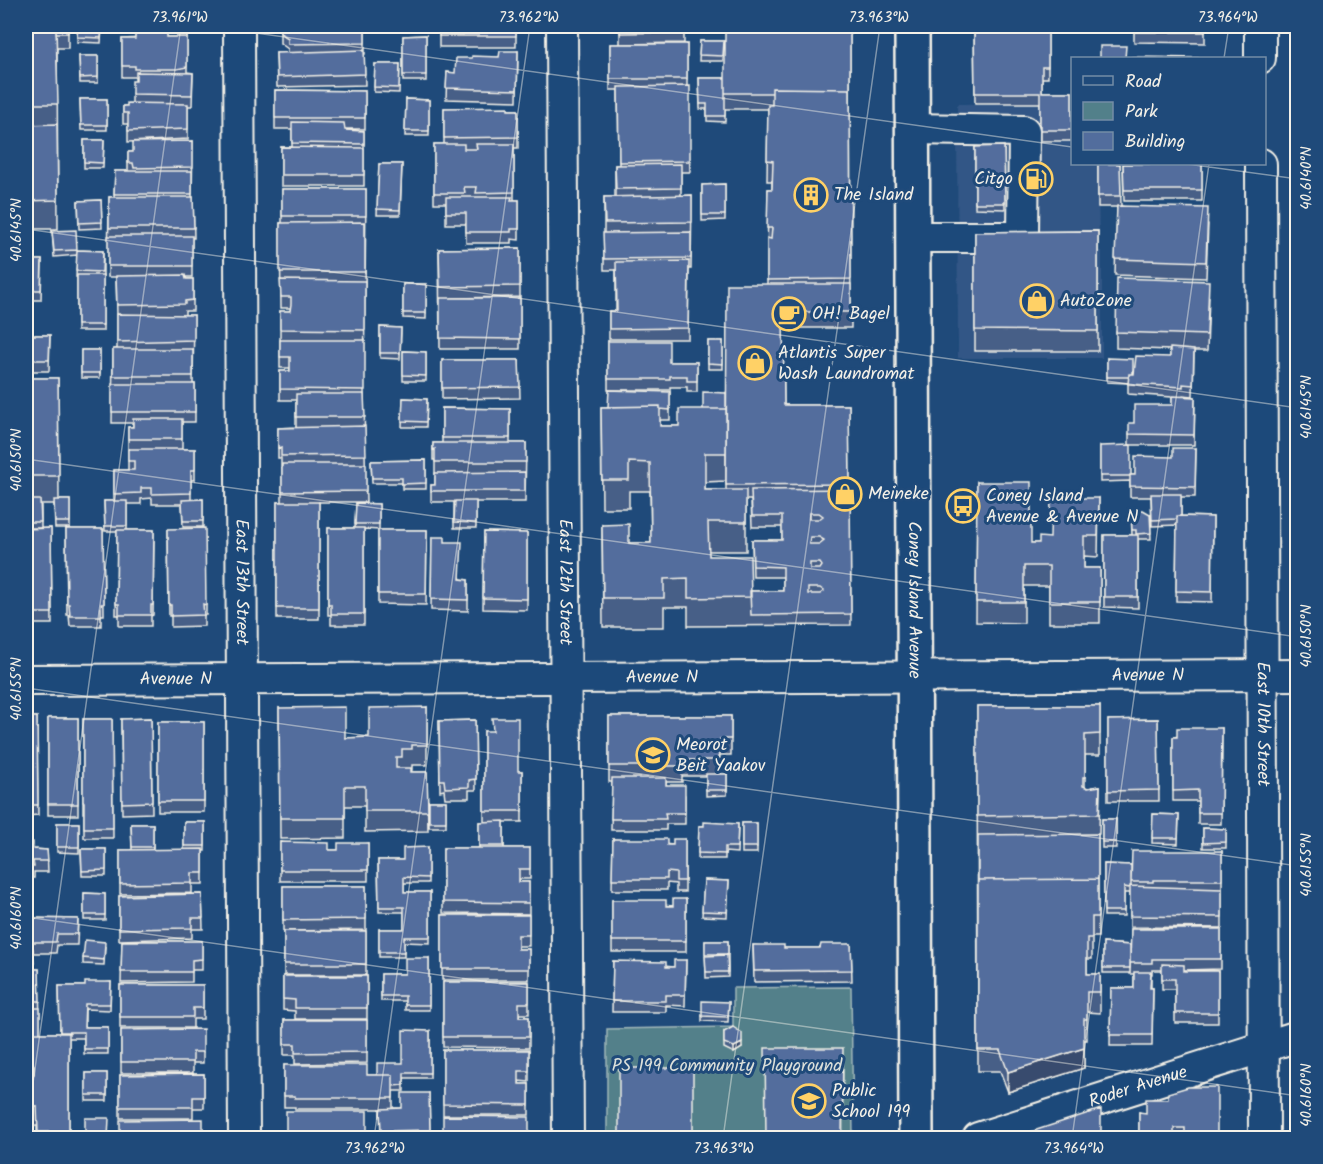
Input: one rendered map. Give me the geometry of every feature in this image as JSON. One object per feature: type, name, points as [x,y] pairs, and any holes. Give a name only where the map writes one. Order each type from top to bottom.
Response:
[{"type":"main road","name":"Coney Island Avenue","points":[[912,26],[916,1138]]},
{"type":"street","name":"East 13th Street","points":[[239,26],[244,1138]]},
{"type":"street","name":"East 12th Street","points":[[562,26],[568,1138]]},
{"type":"street","points":[[1260,26],[1260,57]]},
{"type":"street","points":[[912,129],[1024,131],[1023,237],[913,237]]},
{"type":"street","name":"East 10th Street","points":[[1261,165],[1264,1138]]},
{"type":"street","name":"Avenue N","points":[[26,680],[1298,675]]},
{"type":"street","name":"Roder Avenue","points":[[978,1138],[1298,1036]]},
{"type":"shaded area","points":[[1071,103],[1071,165],[1098,165],[1099,251],[1102,251],[1102,358],[958,358],[957,104]]},
{"type":"green space","name":"PS 199 Community Playground","points":[[851,987],[853,1138],[843,1138],[843,1064],[766,1138],[607,1138],[607,1029],[733,1027],[733,988]]},
{"type":"building","points":[[26,26],[68,26],[68,33],[56,33],[56,28],[27,28],[26,35]]},
{"type":"building","points":[[78,26],[102,26],[101,38],[77,37]]},
{"type":"building","points":[[280,26],[365,26],[365,43],[288,44],[288,38],[280,33]]},
{"type":"building","points":[[439,26],[516,26],[516,36],[439,36]]},
{"type":"building","points":[[620,26],[684,26],[684,32],[620,33]]},
{"type":"building","points":[[725,26],[850,26],[850,89],[772,88],[772,93],[725,93]]},
{"type":"building","points":[[974,26],[1048,26],[1048,67],[1042,67],[1042,92],[1071,92],[1071,130],[1040,130],[1040,93],[975,93]]},
{"type":"building","points":[[1134,26],[1205,26],[1205,32],[1134,32]]},
{"type":"building","points":[[27,28],[56,28],[58,104],[26,104]]},
{"type":"building","points":[[135,33],[167,33],[167,37],[187,37],[187,67],[135,69],[135,66],[122,66],[122,39],[135,39]]},
{"type":"building","points":[[426,35],[426,75],[403,75],[403,36]]},
{"type":"building","points":[[700,41],[724,41],[723,56],[699,55]]},
{"type":"building","points":[[610,44],[687,44],[687,79],[610,79]]},
{"type":"building","points":[[1100,46],[1126,46],[1125,57],[1100,57]]},
{"type":"building","points":[[364,50],[365,74],[277,77],[276,53]]},
{"type":"building","points":[[500,51],[518,51],[517,90],[446,88],[447,72],[455,73],[456,58],[499,57]]},
{"type":"building","points":[[79,56],[98,56],[98,77],[80,78]]},
{"type":"building","points":[[375,64],[400,64],[399,88],[374,87]]},
{"type":"building","points":[[136,72],[193,73],[192,95],[132,94],[132,81],[136,81]]},
{"type":"building","points":[[699,78],[725,78],[725,116],[707,116],[707,104],[700,104]]},
{"type":"building","points":[[690,86],[690,161],[619,162],[618,87]]},
{"type":"building","name":"The Island","points":[[772,88],[850,89],[851,279],[767,280],[767,238],[771,239],[772,228],[767,228],[768,189],[772,189],[773,161],[767,160],[768,105],[772,105]]},
{"type":"building","points":[[275,90],[365,91],[365,118],[275,118]]},
{"type":"building","points":[[80,99],[107,99],[107,125],[81,125]]},
{"type":"building","points":[[406,99],[429,100],[429,131],[405,131]]},
{"type":"building","points":[[127,103],[188,104],[188,129],[128,131],[128,113],[123,113],[123,106],[127,106]]},
{"type":"building","points":[[508,107],[508,110],[518,110],[518,137],[444,138],[444,108]]},
{"type":"building","points":[[292,122],[344,123],[345,130],[364,131],[364,144],[292,143]]},
{"type":"building","points":[[57,124],[58,200],[26,201],[26,125]]},
{"type":"building","points":[[84,140],[104,140],[103,163],[84,162]]},
{"type":"building","points":[[193,141],[193,167],[134,168],[133,163],[128,163],[128,152],[133,152],[133,142]]},
{"type":"building","points":[[434,144],[464,144],[464,149],[477,149],[476,144],[514,144],[514,192],[476,193],[477,187],[464,187],[465,193],[434,193]]},
{"type":"building","points":[[1004,146],[1005,203],[975,203],[975,147]]},
{"type":"building","points":[[281,147],[364,148],[364,175],[281,175]]},
{"type":"building","points":[[379,164],[402,164],[400,210],[377,209]]},
{"type":"building","points":[[681,164],[681,188],[616,189],[615,165]]},
{"type":"building","points":[[1098,165],[1120,165],[1121,196],[1098,196]]},
{"type":"building","points":[[1123,165],[1202,165],[1202,190],[1124,190]]},
{"type":"building","points":[[115,171],[192,171],[192,194],[114,194]]},
{"type":"building","points":[[725,184],[725,215],[702,215],[702,185]]},
{"type":"building","points":[[282,189],[366,189],[366,216],[282,216]]},
{"type":"building","points":[[692,195],[692,222],[605,223],[604,197]]},
{"type":"building","points":[[109,197],[193,197],[194,228],[109,228]]},
{"type":"building","points":[[446,197],[512,197],[511,200],[519,200],[519,229],[511,229],[511,232],[466,232],[466,213],[446,213]]},
{"type":"building","points":[[101,200],[102,222],[79,223],[78,201]]},
{"type":"building","points":[[1117,206],[1208,208],[1206,262],[1115,259]]},
{"type":"building","points":[[365,222],[365,272],[280,272],[280,223]]},
{"type":"building","points":[[26,228],[30,228],[30,255],[26,255]]},
{"type":"building","points":[[76,230],[77,250],[54,251],[52,231]]},
{"type":"building","name":"AutoZone","points":[[1098,231],[1098,331],[975,330],[975,232]]},
{"type":"building","points":[[691,232],[691,258],[604,259],[603,233]]},
{"type":"building","points":[[108,236],[192,236],[192,266],[108,266]]},
{"type":"building","points":[[520,248],[520,286],[440,287],[439,249]]},
{"type":"building","points":[[77,250],[103,251],[102,272],[76,271]]},
{"type":"building","points":[[26,260],[42,260],[41,290],[26,290]]},
{"type":"building","points":[[689,261],[688,328],[609,329],[609,311],[617,311],[616,262]]},
{"type":"building","points":[[77,275],[103,275],[103,325],[77,325]]},
{"type":"building","points":[[185,275],[186,279],[193,279],[193,300],[185,301],[185,304],[117,305],[116,276]]},
{"type":"building","points":[[1117,278],[1209,281],[1207,335],[1116,332]]},
{"type":"building","points":[[280,280],[365,281],[365,330],[280,329],[280,311],[290,311],[291,297],[281,297]]},
{"type":"building","points":[[403,284],[426,284],[426,313],[403,313]]},
{"type":"building","points":[[727,284],[851,284],[851,312],[783,312],[784,405],[849,405],[850,484],[726,485]]},
{"type":"building","points":[[440,298],[520,298],[520,339],[440,338]]},
{"type":"building","points":[[26,303],[31,304],[30,326],[26,326]]},
{"type":"building","points":[[117,314],[194,315],[194,340],[117,342]]},
{"type":"building","points":[[380,327],[401,328],[400,353],[380,353]]},
{"type":"building","points":[[26,335],[50,335],[49,360],[26,360]]},
{"type":"building","points":[[280,340],[365,340],[365,390],[280,389],[280,371],[290,371],[290,357],[280,357]]},
{"type":"building","points":[[608,341],[669,341],[669,362],[697,362],[697,381],[687,381],[687,376],[670,376],[670,379],[608,379]]},
{"type":"building","points":[[708,341],[723,341],[723,364],[708,363]]},
{"type":"building","points":[[1170,348],[1194,350],[1193,385],[1183,384],[1183,387],[1128,384],[1129,374],[1134,374],[1136,356],[1170,357]]},
{"type":"building","points":[[113,349],[193,349],[193,376],[113,376]]},
{"type":"building","points":[[81,350],[100,350],[100,373],[81,373]]},
{"type":"building","points":[[403,351],[426,352],[426,376],[403,375]]},
{"type":"building","points":[[1107,358],[1133,359],[1133,374],[1129,374],[1129,377],[1107,377]]},
{"type":"building","points":[[442,360],[519,360],[520,387],[442,388]]},
{"type":"building","points":[[26,369],[31,370],[31,378],[26,378]]},
{"type":"building","points":[[26,378],[58,378],[59,476],[26,476]]},
{"type":"building","points":[[112,384],[195,384],[195,412],[112,412]]},
{"type":"building","points":[[609,390],[670,392],[670,410],[660,409],[660,406],[608,407]]},
{"type":"building","points":[[703,392],[726,393],[726,409],[703,409]]},
{"type":"building","points":[[296,394],[364,394],[365,417],[296,417]]},
{"type":"building","points":[[1172,396],[1195,397],[1194,435],[1129,434],[1129,423],[1134,423],[1134,405],[1172,405]]},
{"type":"building","points":[[403,398],[427,399],[426,422],[402,421]]},
{"type":"building","points":[[660,406],[660,426],[679,426],[679,409],[726,409],[726,453],[705,453],[705,490],[746,490],[746,522],[708,522],[709,556],[750,556],[751,597],[688,598],[688,578],[664,579],[664,598],[603,598],[602,525],[629,524],[629,543],[651,543],[650,463],[629,462],[629,480],[602,480],[601,407]]},
{"type":"building","points":[[442,408],[510,409],[510,438],[442,438]]},
{"type":"building","points":[[133,419],[182,419],[182,439],[128,439],[128,427],[133,427]]},
{"type":"building","points":[[365,426],[366,455],[281,456],[281,447],[278,448],[278,428]]},
{"type":"building","points":[[433,443],[526,443],[526,462],[435,462]]},
{"type":"building","points":[[1131,445],[1130,476],[1100,476],[1100,446]]},
{"type":"building","points":[[1173,448],[1196,448],[1195,487],[1130,486],[1130,475],[1135,475],[1135,456],[1173,457]]},
{"type":"building","points":[[128,449],[195,449],[195,470],[191,470],[191,493],[152,494],[152,488],[141,488],[141,493],[114,494],[114,470],[134,470],[134,461],[128,461]]},
{"type":"building","points":[[426,460],[426,483],[402,484],[402,478],[372,478],[371,461]]},
{"type":"building","points":[[282,464],[366,464],[366,491],[282,492]]},
{"type":"building","points":[[525,472],[525,491],[431,491],[431,485],[435,485],[435,473]]},
{"type":"building","points":[[977,482],[1031,482],[1031,543],[1039,543],[1039,537],[1050,538],[1051,498],[1099,498],[1098,536],[1084,536],[1084,568],[1100,568],[1100,602],[1049,602],[1049,566],[1024,566],[1024,602],[976,602]]},
{"type":"building","points":[[850,489],[851,614],[751,615],[750,591],[783,591],[783,567],[753,566],[752,540],[782,540],[782,516],[752,516],[751,490]],"holes":[[[809,513],[819,513],[823,516],[819,519],[809,519]],[[810,537],[819,537],[824,540],[819,544],[809,544]],[[810,563],[820,563],[822,566],[820,569],[810,569]],[[808,588],[820,588],[824,591],[820,594],[808,594]]]},
{"type":"building","points":[[1151,494],[1181,494],[1181,516],[1177,516],[1177,519],[1152,520]]},
{"type":"building","points":[[203,499],[203,521],[183,521],[182,500]]},
{"type":"building","points":[[26,500],[40,500],[41,522],[26,522]]},
{"type":"building","points":[[54,500],[70,500],[70,522],[55,522]]},
{"type":"building","points":[[104,501],[127,501],[127,526],[105,526]]},
{"type":"building","points":[[455,501],[476,501],[476,523],[454,522]]},
{"type":"building","points":[[277,502],[319,502],[319,608],[277,608]]},
{"type":"building","points":[[356,503],[379,504],[379,524],[355,524]]},
{"type":"building","points":[[1143,510],[1150,514],[1151,533],[1136,534],[1136,530],[1132,530],[1131,511]]},
{"type":"building","points":[[1177,516],[1213,517],[1212,592],[1176,591]]},
{"type":"building","points":[[51,528],[52,613],[26,613],[26,529]]},
{"type":"building","points":[[205,528],[206,605],[203,604],[204,615],[171,616],[168,529]]},
{"type":"building","points":[[328,528],[364,528],[364,614],[331,614],[331,604],[328,604]]},
{"type":"building","points":[[66,529],[103,529],[104,604],[101,604],[101,616],[70,616],[69,604],[67,604]]},
{"type":"building","points":[[117,530],[154,530],[151,615],[119,615],[119,604],[116,604]]},
{"type":"building","points":[[378,530],[427,530],[426,594],[378,594]]},
{"type":"building","points":[[484,532],[527,533],[527,599],[483,598]]},
{"type":"building","points":[[1104,535],[1138,535],[1138,597],[1104,597]]},
{"type":"building","points":[[432,537],[445,537],[445,542],[462,542],[460,579],[468,580],[468,600],[431,599]]},
{"type":"building","points":[[977,706],[1100,706],[1100,734],[1085,735],[1085,777],[1083,777],[1083,786],[1088,788],[1100,786],[1099,814],[977,816]]},
{"type":"building","points":[[345,707],[345,738],[369,737],[369,708],[427,707],[427,745],[412,745],[412,749],[402,749],[402,757],[396,757],[396,768],[411,768],[411,772],[427,772],[428,811],[365,811],[365,786],[345,786],[345,818],[280,818],[279,708]]},
{"type":"building","points":[[609,716],[731,716],[731,739],[720,739],[719,760],[682,760],[682,766],[609,766]]},
{"type":"building","points":[[26,717],[37,717],[38,805],[26,805]]},
{"type":"building","points":[[48,718],[78,718],[78,804],[48,804]]},
{"type":"building","points":[[151,718],[152,802],[122,803],[121,719]]},
{"type":"building","points":[[492,718],[518,718],[518,771],[522,771],[522,811],[484,811],[484,731],[493,731]]},
{"type":"building","points":[[83,719],[112,719],[113,828],[84,828]]},
{"type":"building","points":[[1158,719],[1159,790],[1108,791],[1108,720]]},
{"type":"building","points":[[475,720],[476,779],[469,780],[469,787],[445,788],[444,780],[440,780],[439,721]]},
{"type":"building","points":[[158,722],[204,722],[204,801],[158,801]]},
{"type":"building","points":[[1177,728],[1222,728],[1221,813],[1198,813],[1198,790],[1173,791],[1173,737],[1177,737]]},
{"type":"building","points":[[706,774],[727,774],[727,790],[706,790]]},
{"type":"building","points":[[612,778],[666,778],[666,785],[685,785],[685,813],[665,813],[666,819],[611,819]]},
{"type":"building","points":[[429,801],[446,801],[446,822],[429,822]]},
{"type":"building","points":[[1153,814],[1179,815],[1178,838],[1152,838]]},
{"type":"building","points":[[1102,819],[1116,819],[1116,842],[1102,842]]},
{"type":"building","points":[[504,821],[504,846],[479,846],[479,822]]},
{"type":"building","points":[[184,822],[205,822],[205,846],[184,846]]},
{"type":"building","points":[[704,822],[738,824],[737,847],[725,847],[725,854],[698,853],[699,826],[704,826]]},
{"type":"building","points":[[57,823],[79,823],[79,847],[57,847]]},
{"type":"building","points":[[742,823],[757,823],[757,847],[742,847]]},
{"type":"building","points":[[131,824],[153,824],[153,847],[132,847]]},
{"type":"building","points":[[26,826],[30,826],[30,843],[26,843]]},
{"type":"building","points":[[1203,828],[1226,829],[1226,842],[1203,843]]},
{"type":"building","points":[[1098,834],[1098,879],[978,880],[978,835]]},
{"type":"building","points":[[613,839],[667,839],[667,845],[673,845],[673,839],[685,839],[685,881],[676,881],[676,873],[667,872],[667,879],[612,879]]},
{"type":"building","points":[[33,842],[33,849],[47,850],[48,861],[33,861],[34,867],[26,867],[26,843]]},
{"type":"building","points":[[280,842],[329,843],[329,850],[338,850],[338,843],[368,843],[368,870],[280,870]]},
{"type":"building","points":[[428,847],[428,878],[404,877],[404,892],[430,892],[430,937],[404,937],[404,952],[379,952],[379,929],[404,929],[404,907],[379,907],[378,860],[403,860],[403,848]]},
{"type":"building","points":[[443,848],[530,848],[530,869],[519,869],[519,882],[529,882],[529,903],[443,902]]},
{"type":"building","points":[[81,849],[106,849],[106,870],[82,871]]},
{"type":"building","points":[[203,849],[203,873],[192,873],[192,883],[120,884],[120,850]]},
{"type":"building","points":[[1132,851],[1222,851],[1222,880],[1131,882]]},
{"type":"building","points":[[1104,864],[1131,865],[1131,886],[1130,888],[1124,887],[1124,911],[1104,911]]},
{"type":"building","points":[[1098,879],[1098,917],[1092,917],[1092,938],[1087,938],[1087,974],[1100,974],[1100,992],[1087,992],[1084,1048],[1008,1072],[1000,1050],[978,1050],[978,880]]},
{"type":"building","points":[[704,880],[729,881],[727,912],[702,911]]},
{"type":"building","points":[[283,886],[366,886],[366,919],[283,920]]},
{"type":"building","points":[[1130,886],[1222,889],[1222,917],[1130,916]]},
{"type":"building","points":[[84,893],[105,894],[105,915],[84,915]]},
{"type":"building","points":[[202,894],[203,918],[192,918],[192,928],[119,929],[119,896]]},
{"type":"building","points":[[673,899],[686,899],[686,941],[612,941],[612,900],[666,900],[666,906],[673,906]]},
{"type":"building","points":[[442,915],[529,915],[529,935],[518,935],[518,949],[529,949],[529,969],[442,969]]},
{"type":"building","points":[[26,918],[78,919],[77,934],[57,934],[56,942],[26,942]]},
{"type":"building","points":[[1131,929],[1221,929],[1221,959],[1152,959],[1152,963],[1130,963]]},
{"type":"building","points":[[284,931],[366,931],[366,964],[284,964]]},
{"type":"building","points":[[85,940],[105,942],[104,960],[83,958]]},
{"type":"building","points":[[122,941],[202,941],[202,959],[192,960],[192,972],[121,972]]},
{"type":"building","points":[[705,941],[728,941],[728,954],[705,954]]},
{"type":"building","points":[[1103,943],[1130,945],[1130,968],[1103,968]]},
{"type":"building","points":[[821,944],[851,944],[852,970],[754,971],[753,945],[820,948]]},
{"type":"building","points":[[26,949],[33,949],[34,966],[26,966]]},
{"type":"building","points":[[727,955],[728,972],[706,972],[705,956]]},
{"type":"building","points":[[405,958],[429,958],[429,1005],[405,1005],[405,996],[381,996],[381,974],[405,974]]},
{"type":"building","points":[[674,960],[686,960],[685,995],[666,995],[666,1001],[612,1001],[613,961],[666,962],[666,967],[674,967]]},
{"type":"building","points":[[1162,964],[1184,965],[1184,971],[1218,971],[1218,1013],[1175,1013],[1175,979],[1162,979]]},
{"type":"building","points":[[26,969],[39,969],[40,1001],[26,1001]]},
{"type":"building","points":[[1134,972],[1151,972],[1152,1035],[1110,1035],[1111,988],[1134,988]]},
{"type":"building","points":[[283,976],[367,976],[367,1008],[295,1008],[295,1000],[283,999]]},
{"type":"building","points":[[85,982],[111,982],[110,1004],[85,1004],[84,1027],[108,1027],[108,1049],[84,1049],[84,1032],[60,1032],[59,986],[85,986]]},
{"type":"building","points":[[443,982],[529,982],[529,1003],[519,1003],[519,1017],[529,1017],[529,1037],[443,1037]]},
{"type":"building","points":[[120,985],[203,985],[203,1008],[193,1008],[193,1017],[120,1017]]},
{"type":"building","points":[[702,1001],[729,1002],[728,1017],[702,1016]]},
{"type":"building","points":[[26,1008],[40,1008],[40,1033],[28,1033],[28,1040],[26,1040]]},
{"type":"building","points":[[284,1020],[367,1020],[367,1052],[295,1053],[295,1044],[284,1044]]},
{"type":"building","points":[[733,1027],[742,1033],[742,1043],[734,1047],[724,1043],[724,1032]]},
{"type":"building","points":[[203,1029],[203,1052],[193,1052],[193,1062],[121,1062],[121,1030]]},
{"type":"building","points":[[403,1030],[430,1031],[430,1073],[404,1073],[404,1085],[393,1086],[393,1075],[377,1075],[377,1063],[403,1063]]},
{"type":"building","points":[[28,1033],[69,1033],[69,1132],[38,1132],[37,1106],[26,1105],[26,1074],[34,1074],[34,1065],[28,1065]]},
{"type":"building","name":"Public School 199","points":[[765,1048],[843,1048],[842,1138],[766,1138]]},
{"type":"building","points":[[443,1050],[529,1050],[529,1071],[519,1071],[519,1084],[529,1084],[529,1105],[443,1104]]},
{"type":"building","points":[[284,1065],[367,1065],[367,1075],[393,1075],[393,1098],[284,1096]]},
{"type":"building","points":[[619,1068],[693,1068],[693,1138],[619,1138]]},
{"type":"building","points":[[86,1073],[107,1073],[107,1095],[86,1095]]},
{"type":"building","points":[[204,1074],[204,1097],[193,1097],[193,1107],[120,1107],[120,1075]]},
{"type":"building","points":[[1188,1087],[1217,1087],[1217,1138],[1185,1138],[1185,1128],[1174,1128],[1174,1138],[1139,1138],[1139,1112],[1146,1113],[1146,1099],[1168,1099],[1168,1093]]},
{"type":"building","points":[[402,1093],[429,1093],[430,1130],[381,1131],[380,1109],[402,1108]]},
{"type":"building","points":[[1101,1109],[1101,1138],[1012,1138]]},
{"type":"building","points":[[286,1111],[367,1111],[367,1138],[286,1138]]},
{"type":"building","points":[[443,1116],[529,1117],[529,1137],[443,1138]]},
{"type":"building","points":[[85,1118],[109,1118],[108,1138],[85,1138]]},
{"type":"building","points":[[203,1119],[203,1138],[120,1138],[120,1120]]},
{"type":"place","name":"Citgo","points":[[1036,179]]},
{"type":"place","name":"The Island","points":[[811,195]]},
{"type":"place","name":"AutoZone","points":[[1037,301]]},
{"type":"place","name":"OH! Bagel","points":[[789,314]]},
{"type":"place","name":"Atlantis Super Wash Laundromat","points":[[755,363]]},
{"type":"place","name":"Meineke","points":[[845,494]]},
{"type":"place","name":"Coney Island Avenue & Avenue N","points":[[963,506]]},
{"type":"place","name":"Meorot Beit Yaakov","points":[[653,755]]},
{"type":"place","name":"Public School 199","points":[[809,1101]]}]
